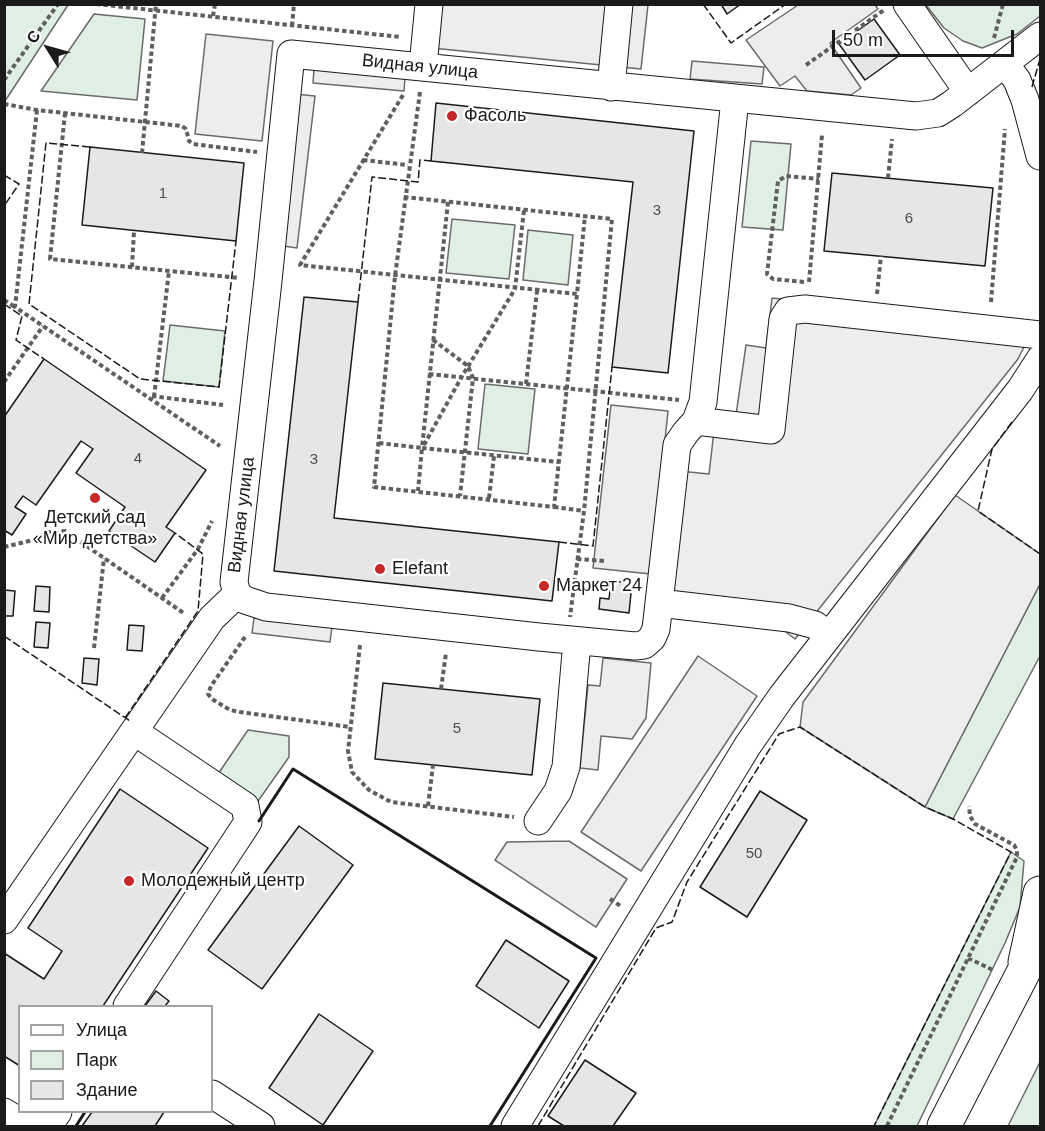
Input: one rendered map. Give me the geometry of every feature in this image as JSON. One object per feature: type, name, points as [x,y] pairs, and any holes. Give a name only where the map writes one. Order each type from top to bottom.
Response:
[{"type":"main road","points":[[1023,974],[1041,893]]},
{"type":"main road","points":[[944,1126],[1041,940]]},
{"type":"street","points":[[423,66],[429,4]]},
{"type":"street","points":[[610,87],[619,4]]},
{"type":"street","points":[[898,5],[968,92]]},
{"type":"street","name":"Видная улица","points":[[700,412],[677,445],[656,628],[652,638],[644,645],[572,641],[267,607],[245,600],[237,594],[234,582],[291,54],[916,116],[938,113],[1041,36]]},
{"type":"street","points":[[1005,64],[1017,80],[1025,100],[1041,156]]},
{"type":"street","points":[[735,99],[700,412],[771,430],[783,319],[788,311],[798,308],[1041,335]]},
{"type":"street","points":[[515,1126],[748,745],[828,635],[1020,390],[1041,359]]},
{"type":"street","points":[[4,920],[212,618],[237,594]]},
{"type":"street","points":[[659,603],[789,618],[815,625],[828,635]]},
{"type":"street","points":[[538,821],[558,791],[566,767],[572,641]]},
{"type":"street","points":[[128,1005],[248,822],[245,806],[135,732]]},
{"type":"street","points":[[213,1095],[261,1126]]},
{"type":"street","points":[[4,1112],[28,1126],[51,1122],[57,1113]]},
{"type":"path","points":[[4,80],[58,4]]},
{"type":"path","points":[[96,4],[426,39]]},
{"type":"path","points":[[142,153],[156,4]]},
{"type":"path","points":[[213,16],[214,4]]},
{"type":"path","points":[[806,65],[898,5]]},
{"type":"path","points":[[423,66],[404,197],[374,487],[489,498],[584,511]]},
{"type":"path","points":[[403,95],[300,265],[577,294]]},
{"type":"path","points":[[4,104],[37,110],[182,126],[186,129],[189,141],[193,144],[280,156]]},
{"type":"path","points":[[15,307],[37,110]]},
{"type":"path","points":[[65,113],[50,259],[239,278]]},
{"type":"path","points":[[988,330],[1005,127]]},
{"type":"path","points":[[808,282],[822,135]]},
{"type":"path","points":[[888,178],[892,139]]},
{"type":"path","points":[[363,160],[408,165]]},
{"type":"path","points":[[819,179],[786,176],[778,181],[767,274],[773,279],[819,284]]},
{"type":"path","points":[[404,197],[612,219],[572,641]]},
{"type":"path","points":[[418,491],[448,202]]},
{"type":"path","points":[[422,448],[515,289],[524,210]]},
{"type":"path","points":[[554,507],[585,216]]},
{"type":"path","points":[[132,267],[135,231]]},
{"type":"path","points":[[875,317],[881,256]]},
{"type":"path","points":[[151,396],[169,271]]},
{"type":"path","points":[[866,288],[889,291]]},
{"type":"path","points":[[526,384],[537,291]]},
{"type":"path","points":[[4,300],[151,396],[220,446]]},
{"type":"path","points":[[4,382],[43,326]]},
{"type":"path","points":[[433,340],[468,366],[473,378],[460,496]]},
{"type":"path","points":[[429,374],[596,392],[700,412]]},
{"type":"path","points":[[151,396],[224,405]]},
{"type":"path","points":[[378,443],[559,462]]},
{"type":"path","points":[[489,498],[494,456]]},
{"type":"path","points":[[162,598],[198,549],[212,521]]},
{"type":"path","points":[[4,547],[29,541],[50,532],[65,531],[193,620]]},
{"type":"path","points":[[94,648],[104,558]]},
{"type":"path","points":[[578,559],[605,561]]},
{"type":"path","points":[[245,637],[211,686],[208,694],[212,699],[230,710],[350,727]]},
{"type":"path","points":[[360,645],[348,751],[352,772],[369,790],[391,802],[538,821]]},
{"type":"path","points":[[441,689],[446,654]]},
{"type":"path","points":[[428,806],[433,765]]},
{"type":"path","points":[[887,1126],[1017,857],[1014,845],[975,824],[970,816],[969,806]]},
{"type":"green space","points":[[4,5],[68,5],[5,101]]},
{"type":"green space","points":[[926,5],[1040,5],[1040,16],[1017,34],[982,48],[963,41],[944,28]]},
{"type":"green space","points":[[94,14],[145,19],[137,100],[41,91]]},
{"type":"green space","points":[[751,141],[791,144],[783,230],[742,227]]},
{"type":"green space","points":[[452,219],[515,225],[509,279],[446,273]]},
{"type":"green space","points":[[528,230],[573,235],[568,285],[523,280]]},
{"type":"green space","points":[[170,325],[225,331],[219,387],[163,381]]},
{"type":"green space","points":[[485,384],[535,389],[528,454],[478,449]]},
{"type":"green space","points":[[1040,584],[1040,656],[953,819],[925,807]]},
{"type":"green space","points":[[248,730],[289,736],[289,757],[256,804],[216,777]]},
{"type":"green space","points":[[1011,852],[1024,861],[1020,907],[917,1126],[874,1126]]},
{"type":"green space","points":[[1040,1062],[1040,1126],[1008,1126]]},
{"type":"shaded area","points":[[437,5],[648,5],[641,69],[432,48]]},
{"type":"shaded area","points":[[798,5],[875,5],[878,9],[830,43],[861,88],[851,95],[807,91],[795,76],[780,86],[746,40]]},
{"type":"shaded area","points":[[206,34],[273,41],[262,141],[195,134]]},
{"type":"shaded area","points":[[692,61],[764,67],[762,84],[690,79]]},
{"type":"shaded area","points":[[314,69],[405,78],[404,91],[313,83]]},
{"type":"shaded area","points":[[295,94],[315,96],[297,248],[277,245]]},
{"type":"shaded area","points":[[772,298],[1000,321],[1024,347],[1018,359],[795,639],[782,629],[663,617],[679,471],[709,474],[716,414],[736,415],[746,345],[766,348]]},
{"type":"shaded area","points":[[611,405],[668,411],[651,574],[593,568]]},
{"type":"shaded area","points":[[955,495],[1040,554],[1040,584],[925,807],[800,727],[803,702]]},
{"type":"shaded area","points":[[254,618],[332,627],[330,642],[252,633]]},
{"type":"shaded area","points":[[698,656],[757,696],[641,871],[581,832]]},
{"type":"shaded area","points":[[603,658],[651,663],[646,718],[632,739],[601,736],[598,770],[580,768],[588,685],[600,686]]},
{"type":"shaded area","points":[[569,841],[627,879],[596,927],[495,860],[507,842]]},
{"type":"building","points":[[721,4],[741,4],[727,14]]},
{"type":"building","points":[[874,19],[900,55],[865,80],[839,44]]},
{"type":"building","points":[[436,103],[694,131],[668,373],[612,367],[633,182],[431,161]]},
{"type":"building","points":[[90,147],[244,163],[236,241],[82,225]]},
{"type":"building","points":[[832,173],[993,188],[985,266],[824,251]]},
{"type":"building","points":[[304,297],[358,302],[334,518],[559,542],[552,601],[274,571]]},
{"type":"building","points":[[44,359],[206,470],[166,527],[175,533],[155,562],[109,531],[125,507],[76,473],[93,449],[81,441],[36,505],[23,496],[15,507],[26,514],[12,535],[4,530],[4,417]]},
{"type":"building","points":[[611,581],[632,583],[629,613],[599,609],[600,598],[609,599]]},
{"type":"building","points":[[36,586],[50,587],[49,612],[34,611]]},
{"type":"building","points":[[4,590],[15,591],[13,616],[4,616]]},
{"type":"building","points":[[36,622],[50,623],[48,648],[34,647]]},
{"type":"building","points":[[129,625],[144,626],[142,651],[127,650]]},
{"type":"building","points":[[84,658],[99,659],[97,685],[82,683]]},
{"type":"building","points":[[383,683],[540,699],[532,775],[375,759]]},
{"type":"building","points":[[120,789],[208,848],[104,1005],[18,1005],[18,1065],[4,1056],[4,953],[44,979],[62,951],[28,928]]},
{"type":"building","points":[[760,791],[807,820],[747,917],[700,887]]},
{"type":"building","points":[[299,826],[353,865],[262,989],[208,950]]},
{"type":"building","points":[[506,940],[569,981],[539,1028],[476,986]]},
{"type":"building","points":[[156,991],[169,1001],[166,1005],[146,1005]]},
{"type":"building","points":[[319,1014],[373,1051],[323,1125],[269,1088]]},
{"type":"building","points":[[585,1060],[636,1093],[613,1126],[564,1126],[548,1116]]},
{"type":"building","points":[[91,1113],[163,1113],[155,1126],[82,1126]]},
{"type":"fence","points":[[703,4],[731,43],[786,4]]},
{"type":"fence","points":[[1032,87],[1040,59]]},
{"type":"fence","points":[[90,147],[46,143],[29,304],[140,379],[219,387],[236,241]]},
{"type":"fence","points":[[358,302],[372,177],[418,182],[420,160],[431,161]]},
{"type":"fence","points":[[4,175],[19,184],[4,206]]},
{"type":"fence","points":[[4,304],[22,316],[16,340],[44,359]]},
{"type":"fence","points":[[559,542],[593,546],[612,367]]},
{"type":"fence","points":[[1012,422],[992,449],[978,511],[1040,554]]},
{"type":"fence","points":[[125,718],[198,611],[203,554],[175,533]]},
{"type":"fence","points":[[4,636],[130,721]]},
{"type":"fence","points":[[538,1126],[656,928],[672,922],[687,882],[779,734],[800,727],[925,807],[953,819],[1011,852],[874,1126]]},
{"type":"wall","points":[[259,821],[293,769],[596,958],[490,1126]]},
{"type":"wall","points":[[76,1126],[84,1113]]},
{"type":"place","name":"Фасоль","points":[[452,116]]},
{"type":"place","name":"Детский сад «Мир детства»","points":[[95,498]]},
{"type":"place","name":"Elefant","points":[[380,569]]},
{"type":"place","name":"Маркет 24","points":[[544,586]]},
{"type":"place","name":"Молодежный центр","points":[[129,881]]}]
